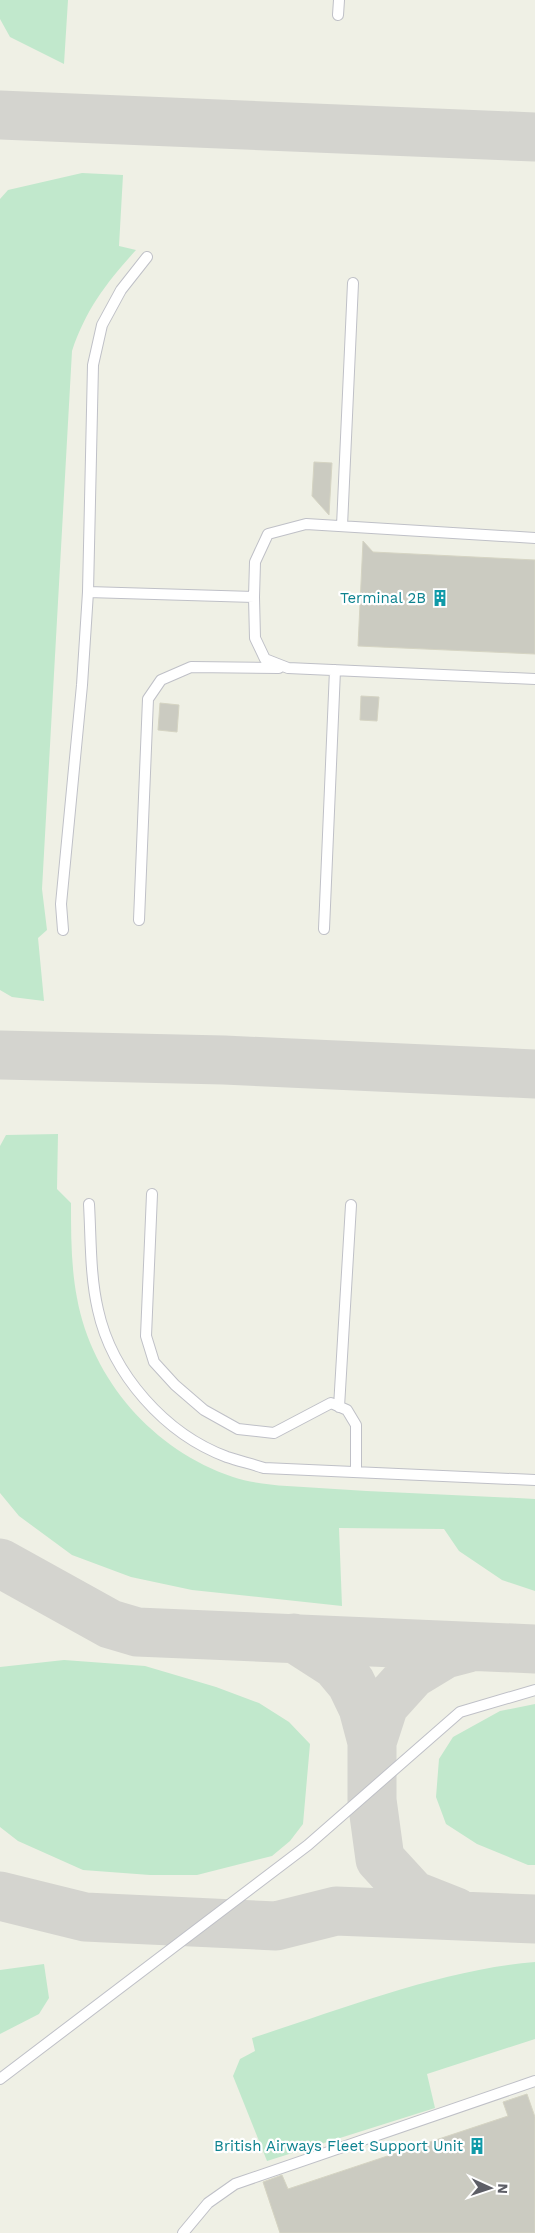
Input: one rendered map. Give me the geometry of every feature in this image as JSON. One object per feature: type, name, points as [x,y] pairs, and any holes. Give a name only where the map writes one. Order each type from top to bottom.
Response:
[{"type":"lane","points":[[338,15],[339,0]]},
{"type":"lane","points":[[63,930],[62,885],[82,686],[88,592],[94,365],[102,325],[121,290],[147,257]]},
{"type":"lane","points":[[342,526],[353,283]]},
{"type":"lane","points":[[288,668],[265,659],[255,638],[255,562],[268,534],[306,524],[535,538]]},
{"type":"lane","points":[[88,592],[254,596]]},
{"type":"lane","points":[[139,920],[148,699],[161,680],[191,667],[288,668],[535,679]]},
{"type":"lane","points":[[324,929],[335,670]]},
{"type":"lane","points":[[152,1194],[146,1336],[154,1362],[175,1385],[204,1410],[238,1429],[274,1433],[331,1403],[348,1410],[356,1425],[356,1472]]},
{"type":"lane","points":[[88,1204],[93,1279],[97,1309],[105,1336],[116,1360],[151,1406],[173,1426],[226,1456],[264,1468],[535,1480],[535,1473]]},
{"type":"lane","points":[[339,1406],[351,1204]]},
{"type":"lane","points":[[0,2079],[308,1845],[460,1712],[535,1690]]},
{"type":"lane","points":[[183,2233],[208,2204],[235,2184],[535,2082]]},
{"type":"green space","points":[[0,0],[68,0],[64,64],[10,37],[0,19]]},
{"type":"green space","points":[[82,173],[123,175],[119,246],[136,250],[98,297],[84,322],[72,351],[42,889],[47,930],[38,938],[44,1001],[12,997],[0,990],[0,199],[8,190]]},
{"type":"green space","points":[[58,1134],[57,1189],[71,1203],[71,1239],[74,1274],[77,1298],[85,1328],[96,1357],[112,1384],[152,1430],[177,1449],[204,1465],[233,1477],[254,1482],[346,1490],[535,1499],[535,1591],[502,1580],[459,1551],[444,1529],[339,1528],[342,1606],[192,1590],[131,1577],[72,1555],[19,1516],[0,1493],[0,1146],[6,1135]]},
{"type":"green space","points":[[64,1660],[145,1666],[216,1687],[259,1703],[289,1722],[310,1744],[303,1824],[290,1841],[272,1856],[197,1875],[150,1875],[83,1870],[18,1841],[0,1827],[0,1667]]},
{"type":"green space","points":[[535,1704],[535,1865],[528,1865],[477,1844],[446,1824],[436,1797],[439,1759],[453,1737],[500,1711]]},
{"type":"green space","points":[[535,1962],[535,2039],[427,2074],[435,2108],[267,2161],[233,2076],[240,2059],[255,2051],[252,2038],[356,2003],[428,1982],[499,1966]]},
{"type":"green space","points":[[44,1964],[49,1998],[39,2014],[0,2034],[0,1970]]},
{"type":"building","points":[[314,462],[332,463],[329,515],[312,496]]},
{"type":"building","name":"Terminal 2B","points":[[363,541],[373,552],[535,560],[535,654],[358,646]]},
{"type":"building","points":[[361,696],[379,697],[377,721],[360,720]]},
{"type":"building","points":[[160,703],[179,705],[177,732],[158,730]]},
{"type":"building","name":"British Airways Fleet Support Unit","points":[[527,2094],[535,2117],[535,2233],[280,2233],[263,2182],[282,2175],[288,2189],[508,2116],[503,2102]]},
{"type":"taxiway","points":[[0,115],[535,137]]},
{"type":"taxiway","points":[[0,1055],[224,1060],[535,1074]]},
{"type":"taxiway","points":[[0,1563],[110,1624],[137,1632],[535,1649]]},
{"type":"taxiway","points":[[294,1638],[336,1665],[351,1683],[363,1708],[372,1742],[372,1800],[380,1859],[413,1895],[456,1912]]},
{"type":"taxiway","points":[[372,1742],[384,1705],[412,1674],[445,1654],[468,1648]]},
{"type":"taxiway","points":[[0,1896],[85,1917],[276,1926],[336,1911],[535,1919]]},
{"type":"place","name":"Terminal 2B","points":[[440,598]]},
{"type":"place","name":"British Airways Fleet Support Unit","points":[[477,2146]]}]
